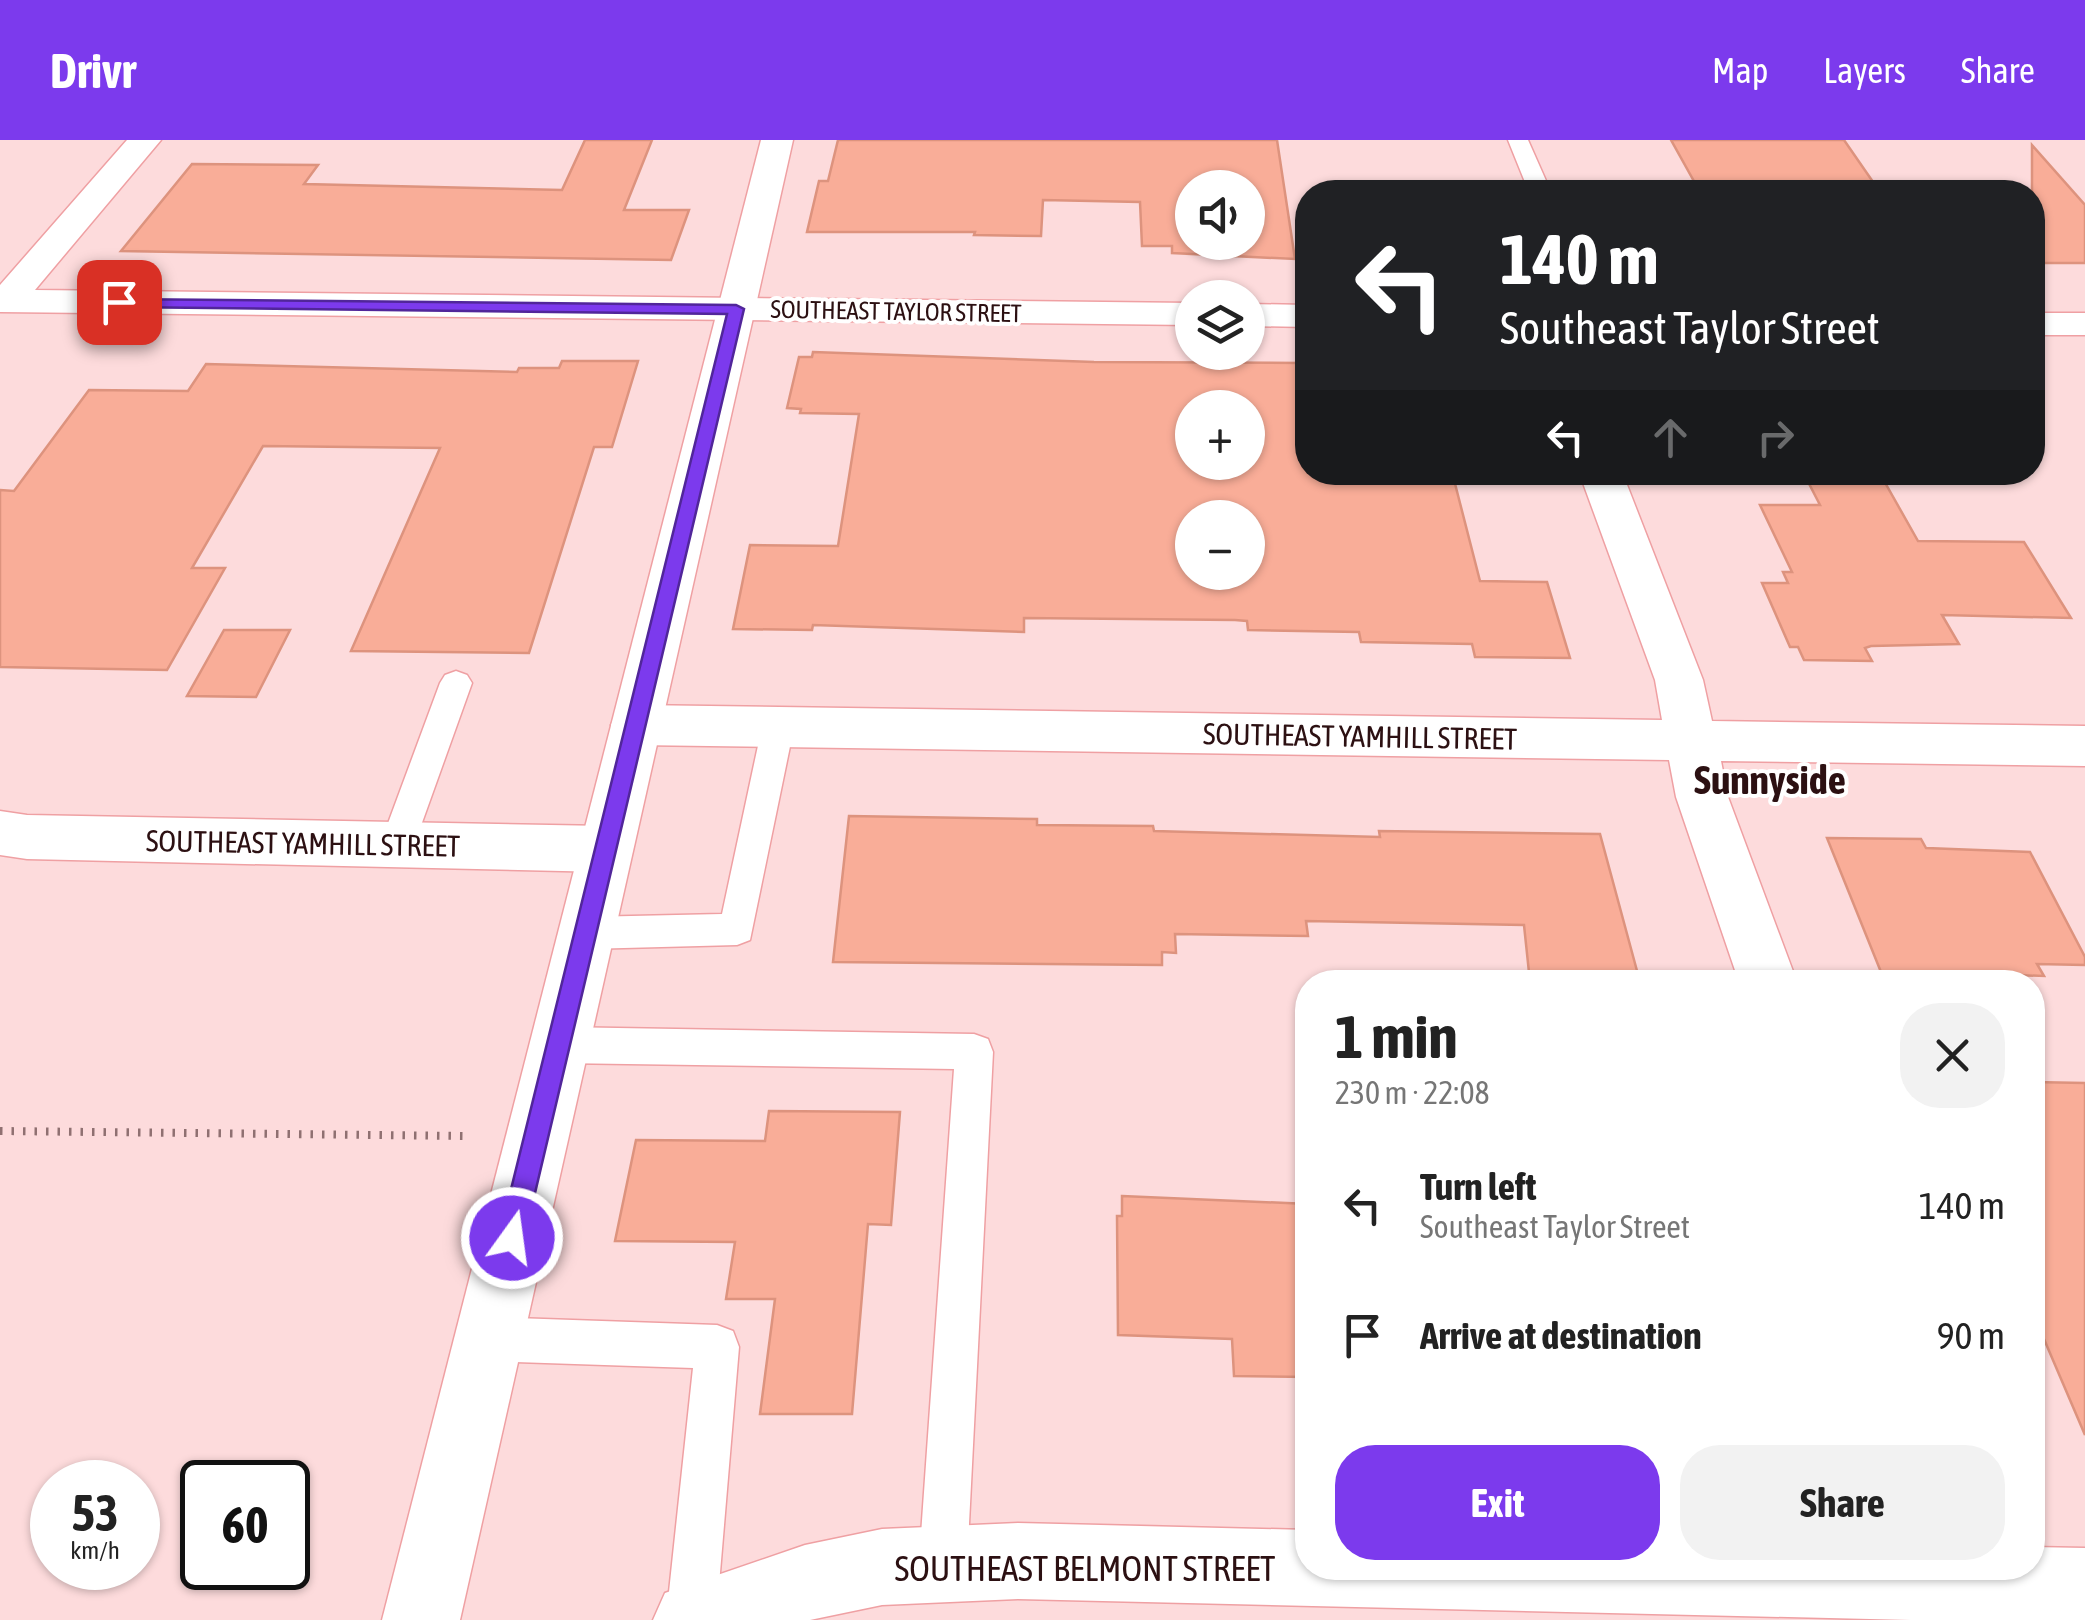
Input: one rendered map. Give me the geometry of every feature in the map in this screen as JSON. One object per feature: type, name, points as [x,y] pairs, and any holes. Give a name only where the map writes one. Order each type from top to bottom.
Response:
[{"type":"street","points":[[3,301],[145,140]]},
{"type":"street","points":[[421,1620],[777,140]]},
{"type":"street","name":"SOUTHEAST TAYLOR STREET","points":[[3,301],[1175,314]]},
{"type":"street","points":[[1265,315],[1295,316]]},
{"type":"street","points":[[2045,324],[2085,324]]},
{"type":"street","points":[[1605,485],[1679,680],[1702,797],[1764,970]]},
{"type":"street","name":"SOUTHEAST YAMHILL STREET","points":[[636,725],[2085,746]]},
{"type":"street","name":"SOUTHEAST YAMHILL STREET","points":[[0,834],[606,850]]},
{"type":"street","name":"SOUTHEAST BELMONT STREET","points":[[692,1620],[774,1606],[882,1567],[1018,1561],[1295,1569]]},
{"type":"street","name":"SOUTHEAST BELMONT STREET","points":[[1659,1580],[1996,1590],[2085,1586]]},
{"type":"lane","points":[[1518,140],[1535,180]]},
{"type":"lane","points":[[397,846],[456,683]]},
{"type":"lane","points":[[586,933],[737,929],[778,727]]},
{"type":"lane","points":[[559,1046],[974,1052],[943,1563]]},
{"type":"lane","points":[[488,1340],[717,1346],[692,1620]]},
{"type":"path","points":[[0,1131],[537,1137]]},
{"type":"building","points":[[585,140],[652,140],[624,210],[689,210],[671,260],[121,251],[192,164],[318,165],[304,184],[562,190]]},
{"type":"building","points":[[838,140],[1277,140],[1295,259],[1265,258],[1265,170],[1175,170],[1175,253],[1172,246],[1142,246],[1140,202],[1043,200],[1041,236],[807,232],[819,181],[828,181]]},
{"type":"building","points":[[1671,140],[1844,140],[1872,180],[1693,180]]},
{"type":"building","points":[[2032,145],[2085,205],[2085,263],[2045,263],[2045,180],[2032,180]]},
{"type":"building","points":[[813,352],[1175,362],[1175,370],[1265,370],[1265,363],[1295,363],[1295,485],[1455,485],[1480,581],[1547,582],[1570,658],[1475,657],[1472,644],[1361,642],[1359,632],[1248,630],[1247,621],[1235,620],[1024,618],[1024,632],[813,625],[812,630],[733,629],[750,545],[838,546],[859,414],[800,413],[801,409],[787,408],[799,357],[812,357]]},
{"type":"building","points":[[562,361],[638,361],[612,447],[594,447],[529,653],[351,651],[440,448],[263,446],[192,568],[225,568],[167,670],[0,667],[0,490],[14,491],[89,390],[188,391],[206,364],[517,372],[519,368],[559,368]]},
{"type":"building","points":[[1810,485],[1886,485],[1918,541],[2024,542],[2071,618],[1942,615],[1959,644],[1871,646],[1865,648],[1872,661],[1804,660],[1798,647],[1790,647],[1762,583],[1788,583],[1783,572],[1792,572],[1760,505],[1820,505]]},
{"type":"building","points":[[224,630],[290,630],[256,697],[187,696]]},
{"type":"building","points":[[849,816],[1037,819],[1037,825],[1153,826],[1154,831],[1380,837],[1379,831],[1600,834],[1637,970],[1529,970],[1524,925],[1306,921],[1308,936],[1175,934],[1176,953],[1162,952],[1162,965],[833,962]]},
{"type":"building","points":[[1827,838],[1921,839],[1926,848],[2030,852],[2085,957],[2085,965],[2037,964],[2040,970],[1880,970]]},
{"type":"building","points":[[2045,1082],[2085,1083],[2085,1435],[2045,1341]]},
{"type":"building","points":[[769,1111],[900,1112],[891,1225],[868,1224],[852,1414],[760,1414],[775,1299],[726,1299],[735,1242],[615,1241],[636,1140],[765,1141]]},
{"type":"building","points":[[1122,1196],[1295,1203],[1295,1377],[1234,1376],[1232,1339],[1118,1335],[1117,1216],[1122,1216]]},
{"type":"district","name":"Sunnyside","points":[[1770,779]]},
{"type":"route","points":[[119,302],[736,309],[512,1238]]}]
